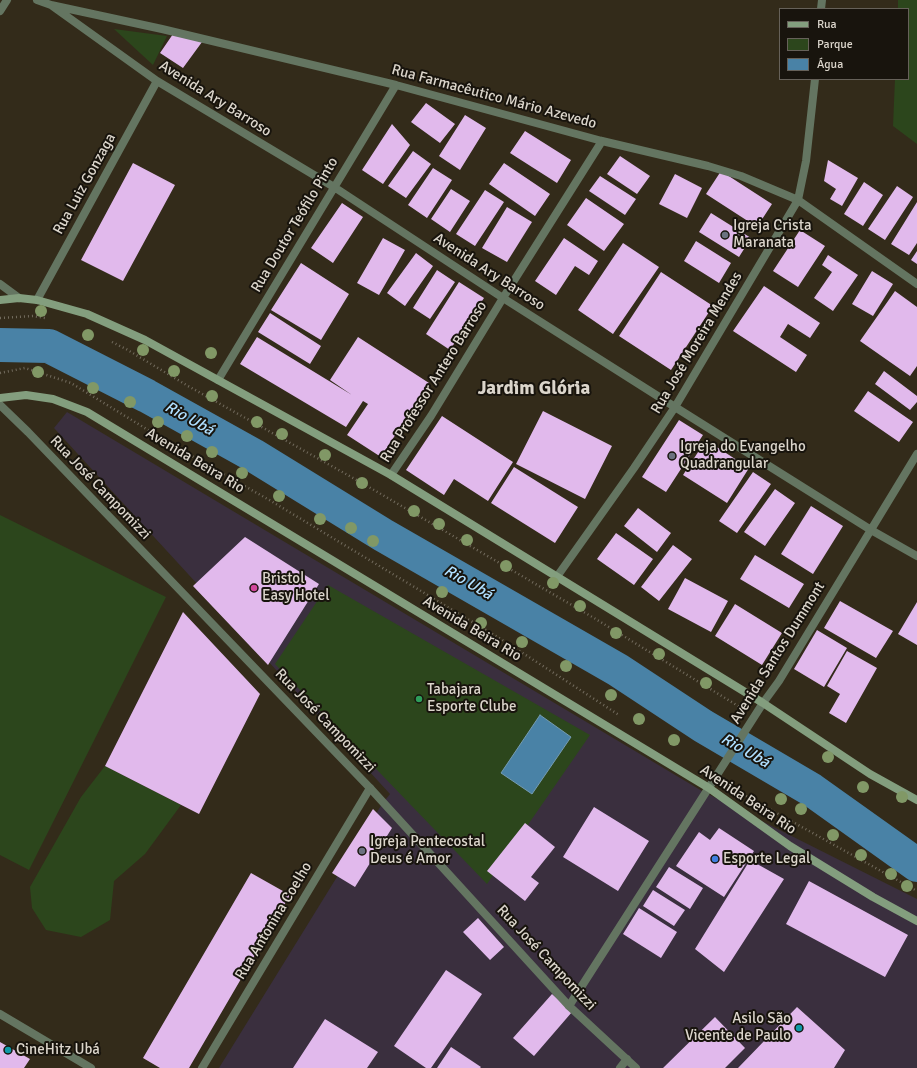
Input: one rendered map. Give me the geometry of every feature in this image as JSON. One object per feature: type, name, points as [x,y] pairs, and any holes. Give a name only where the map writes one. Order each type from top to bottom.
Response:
[{"type":"main road","points":[[0,300],[19,298],[37,300],[87,314],[145,340],[391,475],[556,578],[763,703],[870,774],[917,800]]},
{"type":"main road","name":"Avenida Beira Rio","points":[[0,398],[26,395],[53,399],[87,412],[709,788],[790,846],[873,897],[917,921]]},
{"type":"street","points":[[0,11],[7,0]]},
{"type":"street","name":"Rua Farmacêutico Mário Azevedo","points":[[37,0],[51,5],[162,29],[396,85],[602,141],[708,166],[742,176],[798,200],[917,284]]},
{"type":"street","name":"Avenida Ary Barroso","points":[[51,5],[157,81],[334,187],[503,298],[675,407],[871,530],[917,556]]},
{"type":"street","name":"Rua José Moreira Mendes","points":[[556,578],[675,407],[798,200],[806,161],[815,80]]},
{"type":"street","name":"Rua Luiz Gonzaga","points":[[37,300],[157,81]]},
{"type":"street","name":"Rua Doutor Teófilo Pinto","points":[[218,380],[396,85]]},
{"type":"street","name":"Rua Professor Antero Barroso","points":[[391,475],[457,374],[602,141]]},
{"type":"street","points":[[0,284],[19,298]]},
{"type":"street","name":"Rua José Campomizzi","points":[[0,405],[28,432],[370,788],[569,1006],[628,1058],[636,1068]]},
{"type":"street","name":"Avenida Santos Dummont","points":[[569,1006],[763,703],[779,681],[917,454]]},
{"type":"street","name":"Rua Antonina Coelho","points":[[202,1068],[370,788]]},
{"type":"street","points":[[0,1014],[91,1068]]},
{"type":"street","points":[[620,1068],[628,1058]]},
{"type":"path","points":[[0,318],[33,316],[51,319]]},
{"type":"path","points":[[106,339],[362,483],[580,610],[755,716]]},
{"type":"path","points":[[0,373],[25,368],[71,383],[176,447],[270,501],[504,641],[623,718]]},
{"type":"path","points":[[743,794],[917,891]]},
{"type":"shaded area","points":[[67,412],[702,791],[917,899],[917,1068],[219,1068],[382,804],[390,794],[54,428]]},
{"type":"green space","points":[[898,0],[917,0],[917,144],[893,126],[895,80],[909,80],[909,8],[898,8]]},
{"type":"green space","points":[[114,29],[167,36],[153,65]]},
{"type":"green space","points":[[0,515],[166,597],[29,870],[0,855]]},
{"type":"green space","name":"Tabajara Esporte Clube","points":[[328,585],[590,735],[487,884],[275,664]]},
{"type":"green space","points":[[105,766],[181,805],[145,854],[114,881],[110,920],[81,937],[46,930],[32,908],[30,887],[81,797]]},
{"type":"water","points":[[540,715],[571,737],[532,794],[501,773]]},
{"type":"building","points":[[173,34],[202,42],[183,68],[160,53]]},
{"type":"building","points":[[426,103],[455,124],[440,143],[411,122]]},
{"type":"building","points":[[465,115],[486,128],[460,170],[439,156]]},
{"type":"building","points":[[392,124],[410,145],[383,184],[362,170]]},
{"type":"building","points":[[525,131],[571,160],[557,183],[510,153]]},
{"type":"building","points":[[413,151],[431,164],[406,198],[388,186]]},
{"type":"building","points":[[620,156],[650,176],[637,194],[607,174]]},
{"type":"building","points":[[828,160],[858,178],[842,206],[830,199],[836,189],[824,181]]},
{"type":"building","points":[[133,163],[175,185],[123,281],[81,260]]},
{"type":"building","points":[[504,163],[550,194],[535,216],[489,184]]},
{"type":"building","points":[[433,168],[452,180],[427,218],[408,205]]},
{"type":"building","points":[[721,171],[772,204],[757,227],[706,194]]},
{"type":"building","points":[[675,174],[702,188],[687,218],[659,204]]},
{"type":"building","points":[[600,176],[636,199],[625,215],[589,191]]},
{"type":"building","points":[[864,182],[883,195],[863,226],[844,214]]},
{"type":"building","points":[[897,186],[913,197],[885,240],[868,229]]},
{"type":"building","points":[[451,189],[470,201],[450,232],[431,219]]},
{"type":"building","points":[[485,190],[504,202],[475,246],[456,234]]},
{"type":"building","points":[[586,198],[624,224],[604,251],[567,225]]},
{"type":"building","points":[[917,202],[917,243],[909,255],[891,244]]},
{"type":"building","points":[[342,203],[363,217],[333,263],[311,248]]},
{"type":"building","points":[[507,207],[532,222],[507,262],[482,248]]},
{"type":"building","name":"Igreja Crista Maranata","points":[[711,213],[751,238],[739,257],[699,232]]},
{"type":"building","points":[[800,230],[825,246],[798,287],[773,271]]},
{"type":"building","points":[[383,238],[405,250],[379,295],[357,283]]},
{"type":"building","points":[[564,238],[598,261],[589,275],[575,266],[556,295],[535,281]]},
{"type":"building","points":[[696,241],[731,263],[719,283],[684,261]]},
{"type":"building","points":[[623,243],[659,267],[613,334],[578,310]]},
{"type":"building","points":[[917,251],[917,264],[911,260]]},
{"type":"building","points":[[416,253],[433,266],[405,306],[387,293]]},
{"type":"building","points":[[828,255],[858,275],[833,311],[814,298],[832,272],[822,265]]},
{"type":"building","points":[[301,263],[349,294],[321,340],[271,310]]},
{"type":"building","points":[[437,270],[455,282],[430,319],[413,308]]},
{"type":"building","points":[[872,271],[893,284],[873,316],[852,304]]},
{"type":"building","points":[[661,272],[713,306],[671,370],[619,336]]},
{"type":"building","points":[[459,282],[484,298],[450,350],[426,334]]},
{"type":"building","points":[[764,286],[820,323],[810,338],[788,324],[780,337],[807,355],[796,372],[733,331]]},
{"type":"building","points":[[895,291],[917,307],[917,366],[910,376],[860,341]]},
{"type":"building","points":[[270,313],[321,346],[310,364],[258,332]]},
{"type":"building","points":[[257,337],[352,395],[330,380],[358,337],[429,383],[381,457],[347,435],[368,404],[363,401],[346,427],[240,364]]},
{"type":"building","points":[[884,371],[917,396],[917,402],[910,410],[875,384]]},
{"type":"building","points":[[868,391],[913,422],[899,442],[854,411]]},
{"type":"building","points":[[543,411],[612,446],[585,499],[516,464]]},
{"type":"building","points":[[442,416],[513,462],[488,501],[454,479],[444,495],[406,470]]},
{"type":"building","name":"Igreja do Evangelho Quadrangular","points":[[679,420],[703,435],[666,492],[642,477]]},
{"type":"building","points":[[706,440],[749,468],[727,503],[683,475]]},
{"type":"building","points":[[514,467],[578,507],[555,543],[491,503]]},
{"type":"building","points":[[753,472],[771,484],[737,533],[719,521]]},
{"type":"building","points":[[775,489],[795,503],[765,546],[744,532]]},
{"type":"building","points":[[811,506],[843,526],[813,574],[781,554]]},
{"type":"building","points":[[638,508],[671,533],[657,552],[624,526]]},
{"type":"building","points":[[616,533],[653,559],[634,585],[597,559]]},
{"type":"building","name":"Bristol Easy Hotel","points":[[245,537],[319,584],[268,665],[193,586]]},
{"type":"building","points":[[673,545],[692,559],[659,601],[641,587]]},
{"type":"building","points":[[755,555],[804,584],[789,608],[740,579]]},
{"type":"building","points":[[685,578],[728,601],[711,632],[668,609]]},
{"type":"building","points":[[840,601],[893,631],[876,658],[824,628]]},
{"type":"building","points":[[917,602],[917,645],[898,634]]},
{"type":"building","points":[[735,604],[782,633],[762,665],[715,636]]},
{"type":"building","points":[[183,612],[260,694],[199,814],[105,766]]},
{"type":"building","points":[[817,630],[847,648],[824,687],[794,669]]},
{"type":"building","points":[[847,651],[877,668],[846,723],[829,713],[840,694],[827,686]]},
{"type":"building","points":[[594,807],[649,841],[618,891],[563,857]]},
{"type":"building","name":"Igreja Pentecostal Deus é Amor","points":[[373,809],[392,828],[355,887],[332,873]]},
{"type":"building","points":[[525,823],[555,847],[531,877],[539,883],[525,901],[487,871]]},
{"type":"building","name":"Esporte Legal","points":[[719,828],[754,851],[724,897],[676,866],[699,832],[710,840]]},
{"type":"building","points":[[750,860],[784,879],[724,972],[695,949]]},
{"type":"building","points":[[669,867],[703,888],[690,909],[656,887]]},
{"type":"building","points":[[251,873],[290,895],[189,1068],[160,1068],[143,1058]]},
{"type":"building","points":[[809,881],[908,935],[885,977],[786,924]]},
{"type":"building","points":[[653,890],[685,910],[674,926],[643,906]]},
{"type":"building","points":[[639,908],[677,932],[661,958],[623,934]]},
{"type":"building","points":[[478,918],[504,947],[490,960],[463,932]]},
{"type":"building","points":[[446,970],[482,994],[431,1068],[426,1068],[394,1046]]},
{"type":"building","points":[[552,994],[572,1012],[534,1056],[513,1038]]},
{"type":"building","name":"Asilo São Vicente de Paulo","points":[[797,1007],[845,1050],[834,1068],[738,1068]]},
{"type":"building","points":[[715,1017],[745,1048],[725,1068],[663,1068]]},
{"type":"building","points":[[325,1019],[378,1052],[367,1068],[293,1068]]},
{"type":"building","name":"CineHitz Ubá","points":[[0,1042],[30,1059],[24,1068],[0,1068]]},
{"type":"building","points":[[451,1047],[481,1067],[437,1068]]},
{"type":"waterway","name":"Rio Ubá","points":[[0,345],[49,346],[147,396],[253,455],[383,535],[618,670],[703,726],[812,790],[917,865]]},
{"type":"place","name":"Igreja Crista Maranata","points":[[725,235]]},
{"type":"place","name":"Igreja do Evangelho Quadrangular","points":[[672,456]]},
{"type":"place","name":"Bristol Easy Hotel","points":[[254,588]]},
{"type":"place","name":"Tabajara Esporte Clube","points":[[419,699]]},
{"type":"place","name":"Igreja Pentecostal Deus é Amor","points":[[362,851]]},
{"type":"place","name":"Esporte Legal","points":[[715,859]]},
{"type":"place","name":"Asilo São Vicente de Paulo","points":[[799,1028]]},
{"type":"place","name":"CineHitz Ubá","points":[[8,1050]]},
{"type":"district","name":"Jardim Glória","points":[[534,389]]}]
